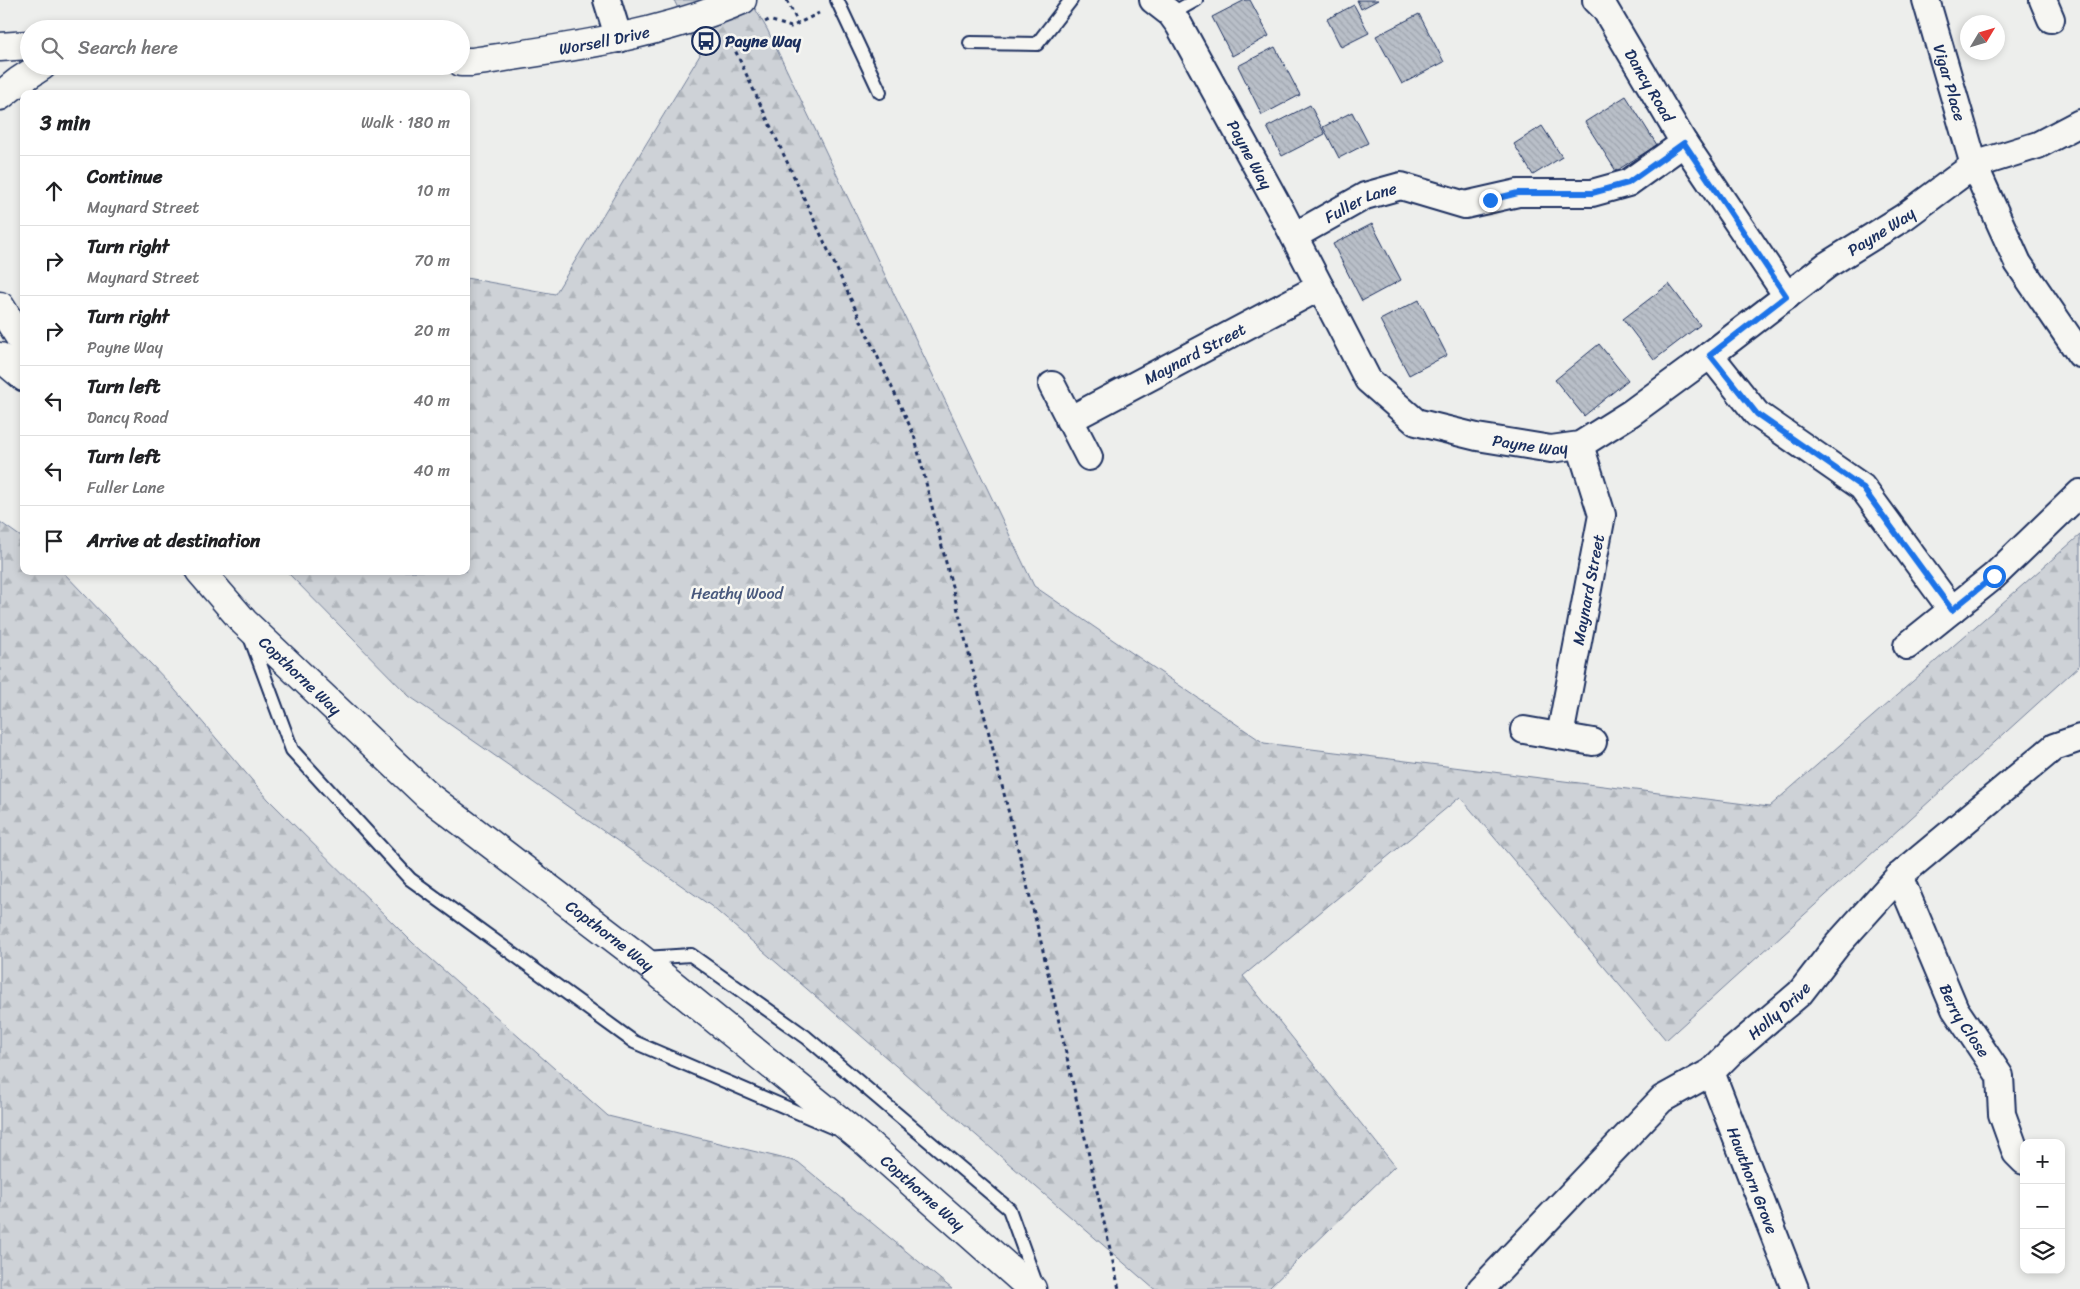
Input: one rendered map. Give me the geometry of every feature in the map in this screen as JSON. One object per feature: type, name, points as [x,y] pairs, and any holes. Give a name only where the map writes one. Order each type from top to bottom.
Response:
[{"type":"main road","name":"Worsell Drive","points":[[470,62],[619,39],[717,11],[742,0]]},
{"type":"main road","points":[[0,47],[20,46]]},
{"type":"main road","points":[[0,96],[28,75]]},
{"type":"main road","points":[[0,306],[20,338]]},
{"type":"main road","points":[[0,357],[20,374]]},
{"type":"main road","name":"Copthorne Way","points":[[203,575],[244,622],[428,796],[640,958],[866,1142],[1032,1289]]},
{"type":"street","points":[[607,0],[619,39]]},
{"type":"street","name":"Dancy Road","points":[[1596,0],[1605,9],[1684,143],[1786,296]]},
{"type":"street","name":"Vigar Place","points":[[1926,0],[1974,165],[2018,263],[2080,354]]},
{"type":"street","name":"Payne Way","points":[[1162,7],[1179,25],[1214,86],[1368,380],[1416,422],[1477,437],[1552,449],[1580,445],[1631,414],[1827,265],[1904,217],[1974,165],[2038,145],[2080,123]]},
{"type":"street","name":"Fuller Lane","points":[[1294,236],[1365,196],[1401,186],[1465,205],[1518,193],[1592,193],[1628,183],[1684,143]]},
{"type":"street","name":"Maynard Street","points":[[1069,420],[1320,287]]},
{"type":"street","points":[[1710,355],[1757,414],[1862,487],[1952,610]]},
{"type":"street","points":[[1052,385],[1089,457]]},
{"type":"street","name":"Maynard Street","points":[[1560,736],[1602,515],[1580,445]]},
{"type":"street","points":[[1907,646],[1994,576],[2080,493]]},
{"type":"street","points":[[1524,730],[1593,742]]},
{"type":"street","name":"Holly Drive","points":[[1481,1289],[1662,1099],[1711,1072],[1732,1051],[1800,992],[1838,944],[1899,876],[2054,748],[2080,738]]},
{"type":"street","name":"Berry Close","points":[[1899,876],[1955,1009],[2000,1076],[2002,1114],[2016,1153],[2020,1157]]},
{"type":"street","name":"Hawthorn Grove","points":[[1711,1072],[1795,1289]]},
{"type":"lane","points":[[970,43],[1037,44],[1071,0]]},
{"type":"lane","points":[[1162,7],[1196,0]]},
{"type":"lane","points":[[838,2],[880,92]]},
{"type":"lane","points":[[244,622],[292,750],[410,879],[634,1042],[866,1142]]},
{"type":"lane","points":[[640,958],[691,955],[806,1036],[1009,1209],[1038,1289]]},
{"type":"path","points":[[787,0],[798,23]]},
{"type":"path","points":[[761,23],[769,20],[791,27],[838,2]]},
{"type":"path","points":[[737,33],[729,36],[914,435],[1039,933],[1118,1289]]},
{"type":"green space","name":"Heathy Wood","points":[[674,0],[750,0],[767,29],[1034,586],[1264,743],[1769,807],[2080,535],[2080,665],[1666,1040],[1460,797],[1243,976],[1395,1166],[1268,1289],[1154,1289],[711,906],[409,696],[290,575],[470,575],[470,279],[555,294],[700,55]]},
{"type":"green space","points":[[0,522],[20,536],[20,575],[66,575],[170,684],[268,799],[413,943],[608,1116],[798,1162],[952,1289],[0,1289]]},
{"type":"building","points":[[1245,0],[1250,0],[1269,36],[1232,56],[1212,17]]},
{"type":"building","points":[[1357,0],[1378,0],[1361,9]]},
{"type":"building","points":[[1354,5],[1369,33],[1341,47],[1327,19]]},
{"type":"building","points":[[1419,14],[1444,62],[1402,84],[1376,36]]},
{"type":"building","points":[[1275,47],[1300,95],[1262,115],[1238,66]]},
{"type":"building","points":[[1626,96],[1657,145],[1616,171],[1585,122]]},
{"type":"building","points":[[1310,105],[1325,134],[1282,156],[1267,127]]},
{"type":"building","points":[[1352,112],[1368,143],[1339,158],[1323,127]]},
{"type":"building","points":[[1542,126],[1562,157],[1533,175],[1514,144]]},
{"type":"building","points":[[1372,224],[1401,280],[1362,301],[1333,244]]},
{"type":"building","points":[[1669,284],[1700,325],[1654,360],[1623,319]]},
{"type":"building","points":[[1419,300],[1447,355],[1409,375],[1380,320]]},
{"type":"building","points":[[1599,344],[1628,380],[1584,416],[1555,380]]},
{"type":"place","name":"Payne Way","points":[[706,41]]},
{"type":"route","points":[[1490,200],[1518,193],[1592,193],[1628,183],[1684,143],[1786,296],[1710,355],[1757,414],[1862,487],[1952,610],[1994,576]]}]
